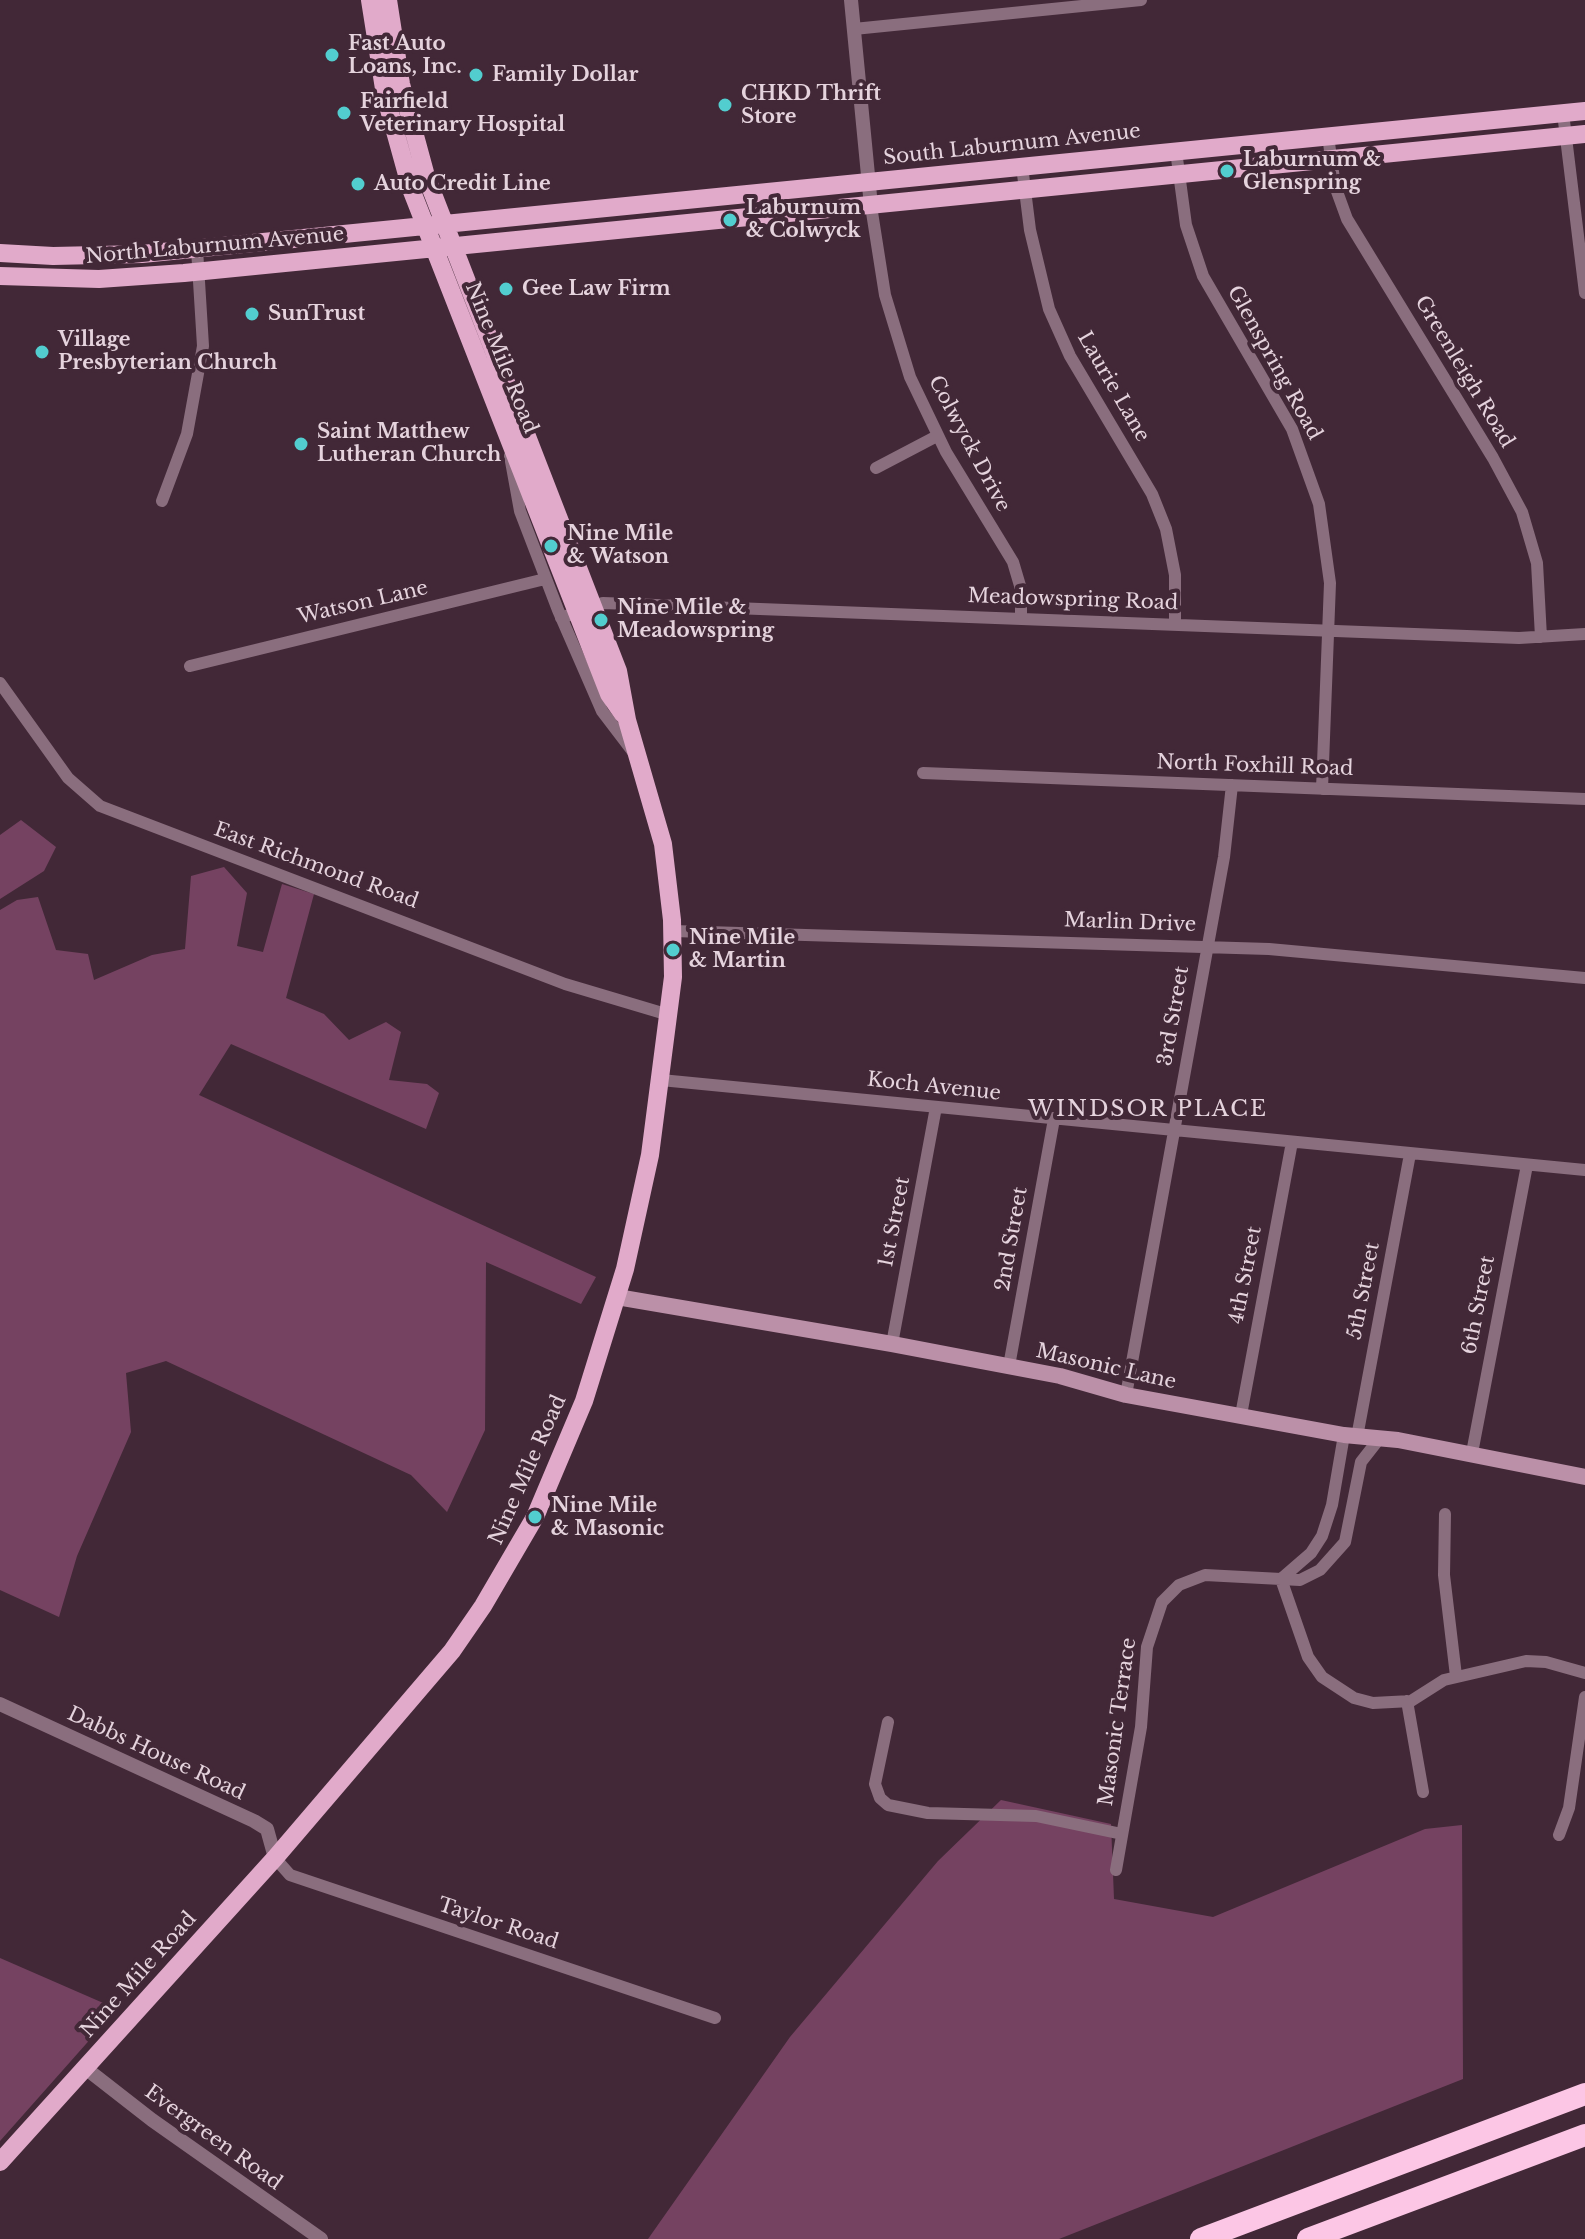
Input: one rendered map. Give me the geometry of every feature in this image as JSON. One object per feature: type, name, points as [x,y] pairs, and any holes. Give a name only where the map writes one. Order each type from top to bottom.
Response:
[{"type":"highway","points":[[1201,2239],[1585,2094]]},
{"type":"highway","points":[[1308,2239],[1585,2135]]},
{"type":"main road","name":"Nine Mile Road","points":[[370,0],[393,129],[442,246],[577,612]]},
{"type":"main road","name":"Nine Mile Road","points":[[388,0],[410,121],[434,226]]},
{"type":"main road","name":"South Laburnum Avenue","points":[[434,226],[1585,111]]},
{"type":"main road","points":[[442,246],[639,230],[1585,134]]},
{"type":"main road","points":[[639,230],[650,219],[671,217],[680,210],[682,200]]},
{"type":"main road","name":"North Laburnum Avenue","points":[[0,253],[104,256],[434,226]]},
{"type":"main road","name":"Nine Mile Road","points":[[0,2162],[275,1858],[452,1651],[497,1583],[535,1517],[584,1401],[617,1297],[650,1155],[669,1015],[673,931],[663,844],[627,720],[622,683],[577,612],[510,440],[442,246]]},
{"type":"main road","name":"North Laburnum Avenue","points":[[0,276],[99,279],[442,246]]},
{"type":"main road","name":"Masonic Lane","points":[[617,1297],[892,1344],[1009,1366],[1126,1395],[1350,1436],[1472,1453],[1585,1477]]},
{"type":"street","name":"Colwyck Drive","points":[[851,0],[878,261],[894,331],[910,377],[937,436],[1013,562],[1021,589],[1021,618]]},
{"type":"street","points":[[854,29],[1007,7],[1141,0]]},
{"type":"street","points":[[1563,113],[1585,293]]},
{"type":"street","name":"Greenleigh Road","points":[[1328,136],[1338,198],[1347,219],[1493,458],[1522,512],[1537,563],[1541,637]]},
{"type":"street","name":"Glenspring Road","points":[[1176,151],[1186,225],[1203,276],[1285,417],[1313,482],[1329,562],[1322,789]]},
{"type":"street","name":"Laurie Lane","points":[[1022,166],[1037,267],[1062,339],[1152,494],[1166,529],[1175,575],[1175,624]]},
{"type":"street","points":[[162,501],[187,434],[203,346],[197,249]]},
{"type":"street","points":[[876,468],[937,436]]},
{"type":"street","points":[[510,440],[516,496],[545,579],[577,612],[602,711],[641,763]]},
{"type":"street","name":"Watson Lane","points":[[190,666],[545,579]]},
{"type":"street","name":"Meadowspring Road","points":[[577,612],[754,607],[1541,637],[1585,634]]},
{"type":"street","name":"East Richmond Road","points":[[0,683],[68,778],[100,806],[574,987],[669,1015]]},
{"type":"street","name":"North Foxhill Road","points":[[923,773],[1585,799]]},
{"type":"street","name":"3rd Street","points":[[1126,1395],[1224,857],[1232,785]]},
{"type":"street","name":"Marlin Drive","points":[[673,931],[1207,946],[1585,978]]},
{"type":"street","name":"Koch Avenue","points":[[661,1080],[1585,1170]]},
{"type":"street","name":"1st Street","points":[[892,1344],[936,1107]]},
{"type":"street","name":"2nd Street","points":[[1009,1366],[1054,1119]]},
{"type":"street","name":"4th Street","points":[[1241,1415],[1292,1142]]},
{"type":"street","name":"5th Street","points":[[1350,1436],[1410,1154]]},
{"type":"street","name":"6th Street","points":[[1472,1453],[1527,1165]]},
{"type":"street","points":[[1350,1436],[1322,1536],[1301,1563],[1281,1579],[1301,1642],[1322,1677],[1341,1692],[1365,1702],[1407,1701],[1456,1676],[1526,1661],[1546,1662],[1585,1673]]},
{"type":"street","name":"Masonic Terrace","points":[[1116,1870],[1141,1727],[1147,1647],[1162,1602],[1179,1585],[1205,1575],[1306,1578],[1342,1549],[1361,1462],[1379,1439]]},
{"type":"street","points":[[1445,1514],[1444,1575],[1456,1676]]},
{"type":"street","points":[[1559,1835],[1569,1808],[1585,1697]]},
{"type":"street","points":[[1407,1701],[1423,1792]]},
{"type":"street","name":"Dabbs House Road","points":[[0,1704],[254,1821],[267,1829],[275,1858]]},
{"type":"street","name":"Masonic Terrace","points":[[888,1722],[875,1784],[880,1798],[888,1805],[928,1813],[1036,1816],[1122,1834]]},
{"type":"street","name":"Taylor Road","points":[[275,1858],[290,1875],[715,2018]]},
{"type":"street","name":"Evergreen Road","points":[[84,2067],[321,2239]]},
{"type":"shaded area","points":[[21,820],[56,847],[44,871],[0,899],[0,835]]},
{"type":"shaded area","points":[[224,867],[247,893],[237,946],[263,952],[282,884],[314,894],[286,998],[324,1014],[349,1040],[386,1022],[401,1032],[389,1080],[427,1084],[439,1093],[426,1129],[231,1044],[199,1095],[596,1277],[581,1304],[486,1262],[485,1430],[447,1512],[411,1475],[166,1361],[126,1373],[131,1432],[77,1556],[59,1617],[0,1590],[0,910],[17,900],[38,897],[56,950],[88,954],[94,980],[152,955],[185,949],[191,876]]},
{"type":"shaded area","points":[[1001,1800],[1111,1824],[1114,1899],[1213,1917],[1425,1829],[1462,1825],[1463,2079],[1059,2239],[648,2239],[790,2037],[938,1861]]},
{"type":"shaded area","points":[[0,1958],[117,2009],[0,2141]]},
{"type":"place","name":"Fast Auto Loans, Inc.","points":[[332,55]]},
{"type":"place","name":"Family Dollar","points":[[476,75]]},
{"type":"place","name":"CHKD Thrift Store","points":[[725,105]]},
{"type":"place","name":"Fairfield Veterinary Hospital","points":[[344,113]]},
{"type":"place","name":"Laburnum & Glenspring","points":[[1227,171]]},
{"type":"place","name":"Auto Credit Line","points":[[358,184]]},
{"type":"place","name":"Laburnum & Colwyck","points":[[730,220]]},
{"type":"place","name":"Gee Law Firm","points":[[506,289]]},
{"type":"place","name":"SunTrust","points":[[252,314]]},
{"type":"place","name":"Village Presbyterian Church","points":[[42,352]]},
{"type":"place","name":"Saint Matthew Lutheran Church","points":[[301,444]]},
{"type":"place","name":"Nine Mile & Watson","points":[[551,546]]},
{"type":"place","name":"Nine Mile & Meadowspring","points":[[601,620]]},
{"type":"place","name":"Nine Mile & Martin","points":[[673,950]]},
{"type":"place","name":"Nine Mile & Masonic","points":[[535,1517]]},
{"type":"district","name":"WINDSOR PLACE","points":[[1148,1110]]}]
